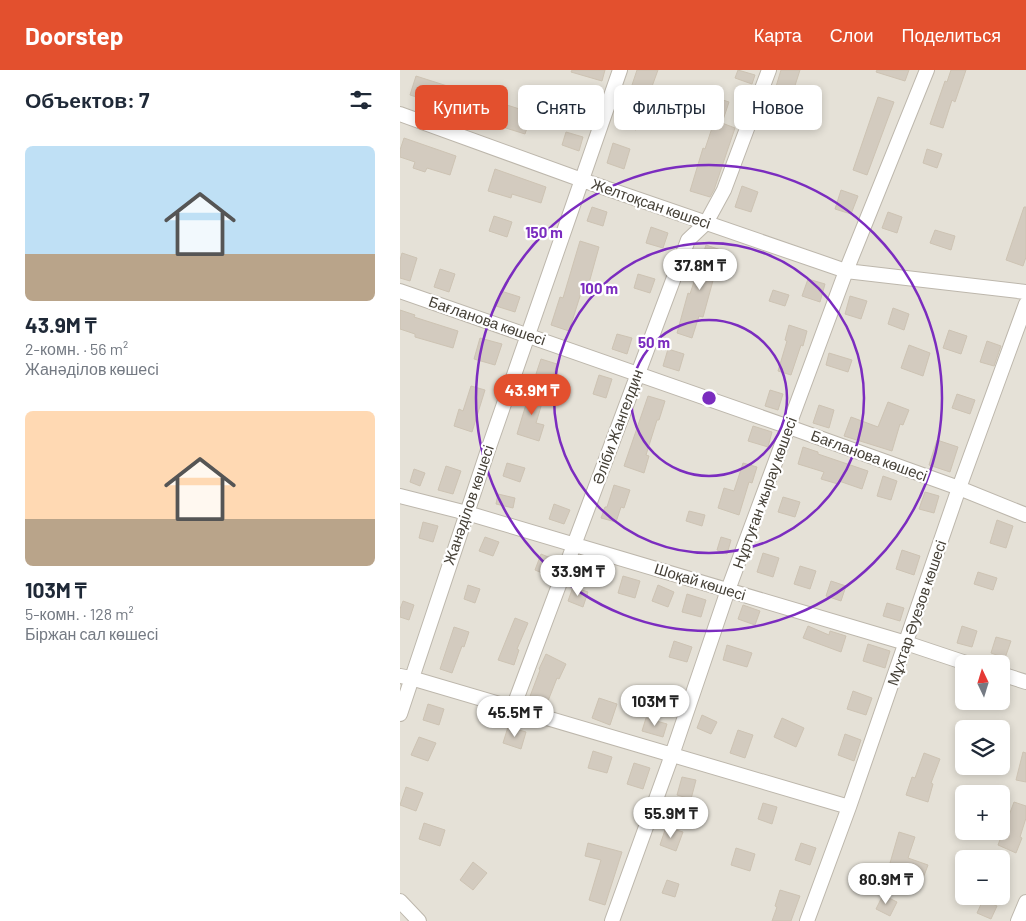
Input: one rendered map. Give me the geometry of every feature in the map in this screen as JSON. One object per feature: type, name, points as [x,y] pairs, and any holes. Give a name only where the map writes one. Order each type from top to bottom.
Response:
[{"type":"street","name":"Жанәділов көшесі","points":[[400,714],[406,677],[467,512],[527,334],[620,70]]},
{"type":"street","name":"Әліби Жангелдин","points":[[513,708],[688,240],[706,223],[724,190],[769,70]]},
{"type":"street","name":"Нұртуған жырау көшесі","points":[[612,921],[672,755],[728,590],[846,271],[927,70]]},
{"type":"street","name":"Желтоқсан көшесі","points":[[400,114],[582,180],[846,271],[1026,292]]},
{"type":"street","name":"Бағланова көшесі","points":[[400,291],[789,427],[959,488],[1026,515]]},
{"type":"street","name":"Мұхтар Әуезов көшесі","points":[[807,921],[849,808],[959,488],[1026,304]]},
{"type":"street","name":"Шоқай көшесі","points":[[400,496],[467,512],[955,659]]},
{"type":"street","points":[[406,677],[849,808]]},
{"type":"street","points":[[1010,677],[1026,682]]},
{"type":"street","points":[[400,901],[419,921]]},
{"type":"street","points":[[1018,921],[1026,902]]},
{"type":"shaded area","points":[[400,70],[1026,70],[1026,921],[400,921]]},
{"type":"building","points":[[572,70],[605,70],[602,81],[571,72]]},
{"type":"building","points":[[637,70],[658,70],[652,85],[632,85]]},
{"type":"building","points":[[738,70],[755,75],[752,84],[735,78]]},
{"type":"building","points":[[781,70],[800,70],[795,85],[776,85]]},
{"type":"building","points":[[877,70],[909,70],[905,81],[876,72]]},
{"type":"building","points":[[951,70],[966,70],[955,102],[952,100],[943,128],[930,124],[945,81],[947,82]]},
{"type":"building","points":[[416,76],[444,85],[415,85],[415,97],[410,95]]},
{"type":"building","points":[[878,97],[894,102],[867,175],[853,170]]},
{"type":"building","points":[[724,100],[729,102],[724,117]]},
{"type":"building","points":[[508,105],[518,109],[518,130],[526,130],[525,134],[508,129]]},
{"type":"building","points":[[724,124],[734,128],[710,197],[690,191],[703,148],[705,149],[711,130],[724,130]]},
{"type":"building","points":[[566,132],[583,137],[579,151],[562,145]]},
{"type":"building","points":[[404,138],[456,156],[450,175],[427,168],[425,172],[413,168],[415,162],[400,157]]},
{"type":"building","points":[[613,143],[630,149],[624,169],[607,163]]},
{"type":"building","points":[[927,149],[942,154],[937,168],[923,163]]},
{"type":"building","points":[[495,169],[546,187],[541,203],[512,194],[511,198],[488,191]]},
{"type":"building","points":[[742,186],[758,192],[751,212],[735,207]]},
{"type":"building","points":[[841,190],[858,196],[851,214],[835,209]]},
{"type":"building","points":[[592,207],[607,212],[603,226],[587,221]]},
{"type":"building","points":[[1024,207],[1026,207],[1026,257],[1023,266],[1006,260]]},
{"type":"building","points":[[888,212],[902,217],[897,233],[882,228]]},
{"type":"building","points":[[494,216],[512,222],[507,237],[489,231]]},
{"type":"building","points":[[651,227],[668,233],[663,248],[646,243]]},
{"type":"building","points":[[935,230],[955,236],[951,250],[930,243]]},
{"type":"building","points":[[580,241],[599,247],[586,294],[581,293],[569,331],[551,325],[560,297],[563,298]]},
{"type":"building","points":[[706,245],[724,251],[719,267],[717,266],[703,317],[699,316],[692,338],[677,333],[688,293],[690,294]]},
{"type":"building","points":[[402,253],[417,258],[410,281],[400,278]]},
{"type":"building","points":[[440,269],[455,274],[449,292],[434,287]]},
{"type":"building","points":[[638,274],[655,279],[650,293],[634,288]]},
{"type":"building","points":[[808,279],[825,284],[820,302],[802,296]]},
{"type":"building","points":[[773,290],[789,295],[785,306],[769,301]]},
{"type":"building","points":[[501,291],[520,297],[515,312],[496,306]]},
{"type":"building","points":[[850,296],[867,301],[861,319],[845,314]]},
{"type":"building","points":[[893,308],[909,314],[904,330],[888,324]]},
{"type":"building","points":[[400,310],[415,315],[414,317],[458,331],[453,348],[415,337],[415,334],[400,329]]},
{"type":"building","points":[[789,325],[807,331],[791,375],[778,371],[787,341],[785,340]]},
{"type":"building","points":[[949,330],[967,336],[961,354],[943,348]]},
{"type":"building","points":[[617,334],[632,338],[627,354],[612,349]]},
{"type":"building","points":[[480,338],[502,344],[495,365],[474,359]]},
{"type":"building","points":[[987,341],[1001,346],[994,366],[980,362]]},
{"type":"building","points":[[909,345],[930,353],[923,376],[901,368]]},
{"type":"building","points":[[668,349],[684,354],[679,371],[663,366]]},
{"type":"building","points":[[829,353],[852,360],[848,372],[826,365]]},
{"type":"building","points":[[541,359],[557,364],[552,379],[536,374]]},
{"type":"building","points":[[599,375],[612,379],[606,398],[593,394]]},
{"type":"building","points":[[471,386],[485,390],[472,432],[454,426],[459,409],[463,411]]},
{"type":"building","points":[[531,388],[545,393],[536,423],[544,425],[539,441],[517,434]]},
{"type":"building","points":[[770,390],[783,394],[778,410],[765,406]]},
{"type":"building","points":[[957,394],[975,400],[970,414],[952,408]]},
{"type":"building","points":[[648,396],[665,401],[646,455],[649,456],[644,473],[624,466]]},
{"type":"building","points":[[888,402],[909,410],[903,425],[900,424],[892,451],[844,436],[851,417],[878,427]]},
{"type":"building","points":[[819,405],[834,410],[829,428],[813,423]]},
{"type":"building","points":[[753,426],[772,432],[768,447],[748,441]]},
{"type":"building","points":[[937,440],[958,447],[950,472],[929,465]]},
{"type":"building","points":[[803,447],[868,471],[862,489],[839,481],[838,484],[821,479],[824,472],[798,464]]},
{"type":"building","points":[[507,463],[525,468],[520,482],[503,476]]},
{"type":"building","points":[[743,463],[757,467],[752,483],[749,482],[739,515],[718,508],[724,488],[734,491]]},
{"type":"building","points":[[446,466],[461,471],[453,494],[438,490]]},
{"type":"building","points":[[414,469],[425,473],[420,486],[410,482]]},
{"type":"building","points":[[883,476],[897,481],[891,500],[877,496]]},
{"type":"building","points":[[614,485],[630,490],[624,508],[621,507],[616,522],[601,518],[605,507],[607,507]]},
{"type":"building","points":[[925,492],[939,496],[934,513],[919,509]]},
{"type":"building","points":[[498,494],[515,498],[513,508],[496,504]]},
{"type":"building","points":[[783,497],[800,502],[795,517],[778,512]]},
{"type":"building","points":[[554,504],[570,510],[564,524],[549,519]]},
{"type":"building","points":[[689,511],[705,515],[702,526],[686,521]]},
{"type":"building","points":[[997,520],[1013,526],[1006,548],[990,543]]},
{"type":"building","points":[[423,522],[438,526],[433,542],[419,538]]},
{"type":"building","points":[[485,537],[499,542],[493,556],[479,551]]},
{"type":"building","points":[[721,537],[731,540],[727,554],[717,550]]},
{"type":"building","points":[[902,550],[920,556],[914,575],[896,569]]},
{"type":"building","points":[[763,553],[779,558],[773,577],[757,572]]},
{"type":"building","points":[[541,554],[553,559],[547,575],[535,570]]},
{"type":"building","points":[[800,566],[816,571],[810,589],[794,584]]},
{"type":"building","points":[[978,572],[997,578],[993,590],[974,584]]},
{"type":"building","points":[[623,576],[640,581],[635,598],[618,593]]},
{"type":"building","points":[[831,581],[846,586],[841,601],[826,596]]},
{"type":"building","points":[[468,585],[480,589],[475,603],[464,599]]},
{"type":"building","points":[[658,585],[674,592],[668,607],[652,601]]},
{"type":"building","points":[[573,587],[588,592],[583,607],[568,601]]},
{"type":"building","points":[[687,594],[706,600],[701,617],[682,612]]},
{"type":"building","points":[[403,601],[414,605],[409,620],[400,617]]},
{"type":"building","points":[[887,603],[904,608],[900,621],[883,616]]},
{"type":"building","points":[[743,605],[760,611],[755,625],[738,619]]},
{"type":"building","points":[[515,618],[528,623],[517,649],[519,650],[514,665],[498,660]]},
{"type":"building","points":[[808,626],[829,635],[830,631],[846,636],[841,652],[803,638]]},
{"type":"building","points":[[962,626],[977,631],[972,647],[957,643]]},
{"type":"building","points":[[454,627],[469,632],[452,673],[440,669]]},
{"type":"building","points":[[996,637],[1011,641],[1006,655],[991,653]]},
{"type":"building","points":[[674,641],[692,647],[687,662],[669,657]]},
{"type":"building","points":[[868,644],[890,651],[885,668],[863,661]]},
{"type":"building","points":[[727,645],[752,653],[747,667],[723,660]]},
{"type":"building","points":[[546,654],[566,664],[559,679],[557,678],[546,706],[529,699]]},
{"type":"building","points":[[853,691],[872,698],[866,715],[847,709]]},
{"type":"building","points":[[599,698],[617,704],[610,725],[592,718]]},
{"type":"building","points":[[428,704],[444,709],[439,725],[423,720]]},
{"type":"building","points":[[702,715],[717,722],[711,734],[697,728]]},
{"type":"building","points":[[646,718],[667,724],[663,737],[642,731]]},
{"type":"building","points":[[782,718],[804,728],[796,747],[774,737]]},
{"type":"building","points":[[508,727],[526,732],[521,749],[503,743]]},
{"type":"building","points":[[738,730],[753,735],[745,758],[730,753]]},
{"type":"building","points":[[845,734],[861,740],[854,761],[838,755]]},
{"type":"building","points":[[419,737],[436,743],[428,761],[411,755]]},
{"type":"building","points":[[593,751],[612,757],[607,773],[588,768]]},
{"type":"building","points":[[1023,752],[1026,753],[1026,782],[1016,780]]},
{"type":"building","points":[[924,753],[940,759],[931,783],[933,784],[928,802],[906,795],[912,777],[915,778]]},
{"type":"building","points":[[634,763],[650,768],[643,789],[627,784]]},
{"type":"building","points":[[682,777],[696,780],[691,799],[677,795]]},
{"type":"building","points":[[406,787],[423,793],[416,811],[400,805]]},
{"type":"building","points":[[1014,802],[1026,806],[1026,818],[1020,837],[1022,838],[1016,853],[998,845],[1000,840],[1010,840],[1010,813]]},
{"type":"building","points":[[763,803],[777,807],[772,824],[758,819]]},
{"type":"building","points":[[424,823],[445,830],[440,846],[419,839]]},
{"type":"building","points":[[666,827],[683,832],[676,851],[660,845]]},
{"type":"building","points":[[899,832],[915,837],[908,858],[928,865],[922,881],[888,870]]},
{"type":"building","points":[[588,843],[622,852],[605,905],[589,900],[601,860],[585,856]]},
{"type":"building","points":[[801,843],[816,848],[810,865],[795,860]]},
{"type":"building","points":[[736,848],[755,854],[750,871],[731,865]]},
{"type":"building","points":[[473,862],[487,873],[473,890],[460,880]]},
{"type":"building","points":[[667,880],[679,884],[675,897],[662,893]]},
{"type":"building","points":[[780,890],[800,896],[791,921],[772,921]]},
{"type":"building","points":[[883,895],[897,902],[890,916],[876,909]]},
{"type":"building","points":[[981,905],[997,906],[991,919],[977,913]]}]
